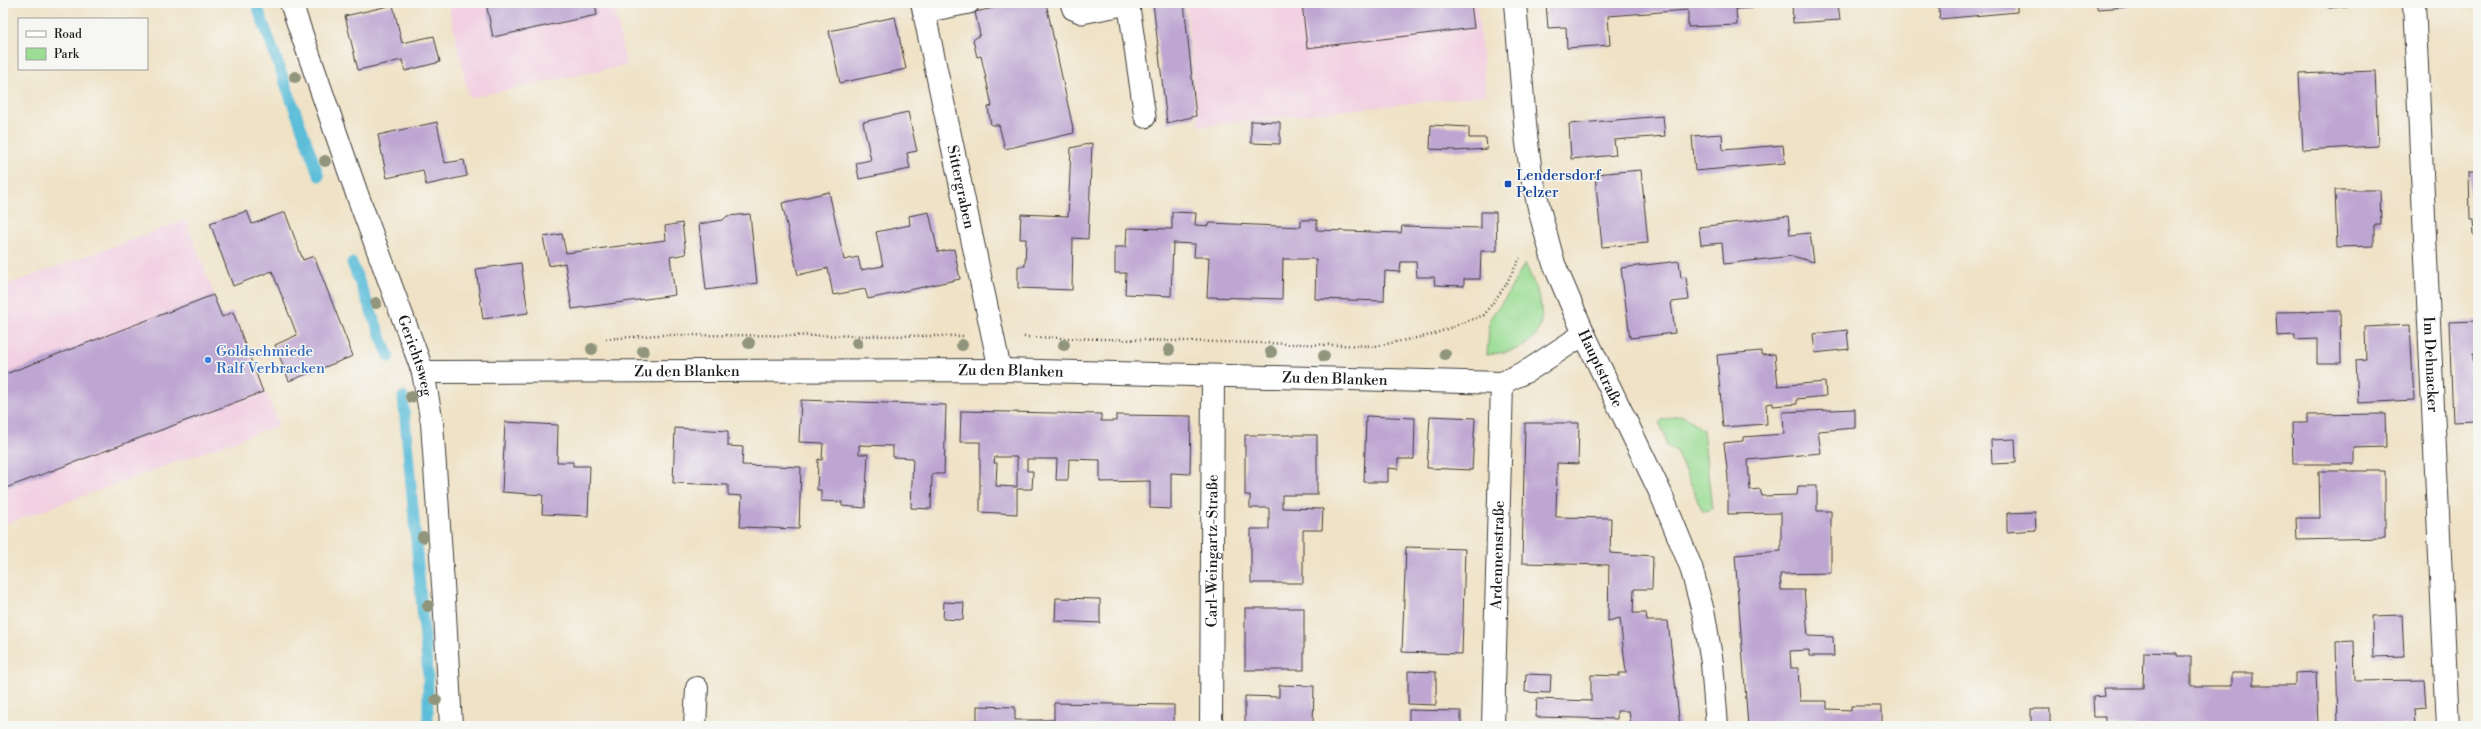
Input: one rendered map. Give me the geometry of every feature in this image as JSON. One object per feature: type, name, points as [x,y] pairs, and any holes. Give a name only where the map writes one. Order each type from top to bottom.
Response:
[{"type":"street","name":"Gerichtsweg","points":[[291,3],[357,194],[423,372],[432,423],[446,622],[451,726]]},
{"type":"street","name":"Hauptstraße","points":[[1515,3],[1531,173],[1554,264],[1584,334],[1661,494],[1691,567],[1704,615],[1712,663],[1717,726]]},
{"type":"street","name":"Im Dehnacker","points":[[2414,3],[2448,726]]},
{"type":"street","name":"Sittergraben","points":[[923,8],[1000,370]]},
{"type":"street","points":[[1502,383],[1555,354],[1584,334]]},
{"type":"street","name":"Zu den Blanken","points":[[423,372],[1000,370],[1502,383]]},
{"type":"street","name":"Carl-Weingartz-Straße","points":[[1211,726],[1213,376]]},
{"type":"street","name":"Ardennenstraße","points":[[1494,726],[1502,383]]},
{"type":"street","points":[[696,726],[697,688]]},
{"type":"lane","points":[[923,8],[969,3]]},
{"type":"lane","points":[[1071,3],[1073,9],[1082,13],[1123,5],[1129,7],[1145,117]]},
{"type":"shaded area","points":[[448,3],[613,3],[626,65],[469,98]]},
{"type":"shaded area","points":[[1186,3],[1477,3],[1486,95],[1199,126]]},
{"type":"shaded area","points":[[186,220],[222,316],[233,311],[279,425],[3,525],[3,286]]},
{"type":"green space","points":[[1525,263],[1538,295],[1541,307],[1539,328],[1533,338],[1523,346],[1510,351],[1487,355],[1490,318],[1506,297]]},
{"type":"green space","points":[[1683,415],[1703,430],[1712,509],[1703,512],[1676,451],[1666,446],[1665,435],[1659,422],[1661,420]]},
{"type":"building","points":[[486,3],[595,3],[597,15],[493,37]]},
{"type":"building","points":[[1016,3],[1046,3],[1074,133],[1005,149],[999,125],[991,125],[988,107],[992,106],[981,56],[977,57],[973,40],[980,35],[975,12]]},
{"type":"building","points":[[1153,3],[1184,3],[1196,116],[1167,123]]},
{"type":"building","points":[[1302,3],[1471,3],[1474,28],[1307,48]]},
{"type":"building","points":[[1546,3],[1753,3],[1753,8],[1736,9],[1737,25],[1688,27],[1688,10],[1608,16],[1610,45],[1567,48],[1566,27],[1548,28]]},
{"type":"building","points":[[1792,3],[1838,3],[1840,20],[1793,23]]},
{"type":"building","points":[[1938,3],[2017,3],[2017,12],[1940,19]]},
{"type":"building","points":[[2097,3],[2129,3],[2129,7],[2097,9]]},
{"type":"building","points":[[2329,3],[2348,3],[2348,6],[2329,8]]},
{"type":"building","points":[[393,5],[402,43],[434,36],[440,62],[405,71],[402,60],[358,70],[345,16]]},
{"type":"building","points":[[895,17],[906,69],[840,83],[829,31]]},
{"type":"building","points":[[2375,71],[2378,146],[2303,150],[2299,74]]},
{"type":"building","points":[[908,112],[917,151],[907,153],[910,169],[859,179],[856,163],[871,160],[863,122]]},
{"type":"building","points":[[1663,116],[1665,136],[1614,140],[1616,155],[1571,159],[1569,124]]},
{"type":"building","points":[[1251,121],[1280,122],[1280,144],[1251,143]]},
{"type":"building","points":[[437,122],[445,163],[464,160],[467,176],[426,185],[423,170],[387,178],[378,135]]},
{"type":"building","points":[[1431,125],[1469,127],[1469,138],[1486,138],[1487,149],[1455,151],[1430,149]]},
{"type":"building","points":[[1722,134],[1723,150],[1783,145],[1785,163],[1695,171],[1692,136]]},
{"type":"building","points":[[1092,143],[1088,239],[1073,238],[1072,290],[1018,288],[1018,266],[1025,266],[1026,239],[1020,239],[1021,214],[1068,216],[1071,148]]},
{"type":"building","points":[[1641,170],[1648,243],[1602,247],[1595,174]]},
{"type":"building","points":[[2469,171],[2478,171],[2478,235],[2474,235],[2473,220],[2470,220]]},
{"type":"building","points":[[2335,190],[2380,190],[2381,225],[2374,225],[2374,246],[2337,247]]},
{"type":"building","points":[[829,192],[844,260],[858,257],[861,270],[883,266],[876,232],[910,225],[909,216],[929,212],[938,252],[954,249],[960,279],[868,299],[865,289],[833,295],[828,268],[798,275],[782,203]]},
{"type":"building","points":[[247,211],[252,224],[285,212],[303,260],[314,256],[353,356],[289,381],[275,345],[297,335],[272,271],[233,286],[210,223]]},
{"type":"building","points":[[1172,212],[1196,213],[1195,225],[1209,226],[1210,223],[1301,227],[1301,220],[1317,220],[1317,230],[1401,233],[1402,226],[1481,228],[1481,212],[1496,212],[1497,251],[1481,251],[1480,279],[1464,279],[1464,286],[1435,285],[1434,277],[1417,277],[1416,262],[1401,262],[1400,272],[1385,271],[1384,301],[1315,299],[1316,259],[1283,259],[1282,299],[1207,297],[1209,257],[1194,257],[1195,244],[1173,243],[1171,296],[1125,294],[1126,273],[1115,273],[1115,247],[1126,247],[1127,228],[1172,229]]},
{"type":"building","points":[[750,214],[757,283],[706,290],[699,224],[723,220],[727,216]]},
{"type":"building","points":[[1788,216],[1790,235],[1810,233],[1814,262],[1792,256],[1724,264],[1722,243],[1701,245],[1699,227]]},
{"type":"building","points":[[682,223],[686,254],[670,257],[675,295],[572,309],[565,263],[549,266],[543,237],[562,234],[566,253],[666,240],[665,226]]},
{"type":"building","points":[[1679,261],[1681,278],[1686,277],[1689,300],[1671,302],[1675,333],[1630,338],[1621,268]]},
{"type":"building","points":[[521,263],[528,313],[483,319],[476,269]]},
{"type":"building","points":[[213,295],[222,317],[233,312],[263,392],[3,489],[3,375]]},
{"type":"building","points":[[2340,311],[2341,363],[2317,363],[2317,339],[2295,340],[2295,335],[2277,336],[2276,312]]},
{"type":"building","points":[[2478,321],[2478,353],[2473,353],[2474,381],[2478,381],[2478,421],[2453,422],[2449,322]]},
{"type":"building","points":[[2410,325],[2414,400],[2358,403],[2356,360],[2366,359],[2365,327]]},
{"type":"building","points":[[1847,330],[1849,349],[1815,353],[1813,334]]},
{"type":"building","points":[[1761,351],[1761,355],[1775,354],[1778,386],[1825,382],[1826,396],[1797,399],[1797,404],[1773,406],[1773,403],[1766,404],[1767,424],[1723,427],[1717,355]]},
{"type":"building","points":[[801,400],[946,405],[944,474],[932,474],[931,509],[911,508],[913,458],[893,457],[893,446],[859,445],[859,454],[868,454],[865,508],[842,506],[842,502],[821,501],[821,490],[817,490],[818,459],[822,460],[823,443],[799,442]]},
{"type":"building","points":[[1855,409],[1855,428],[1818,431],[1821,453],[1748,460],[1750,490],[1760,489],[1762,496],[1797,495],[1798,486],[1817,486],[1817,511],[1831,511],[1831,573],[1780,574],[1781,590],[1804,590],[1808,636],[1833,637],[1834,656],[1809,656],[1809,650],[1790,651],[1791,668],[1798,668],[1800,701],[1827,701],[1827,709],[1851,710],[1851,706],[1882,706],[1882,726],[1748,726],[1735,555],[1781,551],[1781,513],[1728,514],[1728,477],[1724,443],[1743,441],[1743,437],[1784,434],[1783,412]]},
{"type":"building","points":[[961,411],[1101,414],[1101,421],[1116,421],[1116,415],[1191,416],[1190,474],[1171,473],[1171,509],[1150,508],[1150,481],[1100,482],[1100,460],[1069,459],[1068,480],[1056,480],[1057,459],[1027,459],[1027,471],[1033,471],[1032,489],[1017,489],[1017,514],[980,512],[980,442],[960,442]],"holes":[[[995,457],[1017,457],[1017,487],[996,486],[997,463],[994,463]]]},
{"type":"building","points":[[2385,414],[2386,447],[2354,448],[2354,464],[2293,464],[2292,423],[2307,423],[2307,415]]},
{"type":"building","points":[[1366,416],[1415,418],[1414,459],[1398,459],[1398,469],[1388,468],[1388,482],[1364,482]]},
{"type":"building","points":[[1430,416],[1475,418],[1472,470],[1427,468]]},
{"type":"building","points":[[505,422],[558,425],[557,462],[573,462],[573,466],[590,466],[588,516],[542,514],[543,495],[502,492]]},
{"type":"building","points":[[1525,423],[1579,423],[1578,464],[1557,463],[1556,517],[1611,518],[1610,553],[1653,556],[1652,589],[1634,589],[1633,613],[1646,613],[1647,621],[1668,621],[1680,726],[1631,726],[1629,711],[1617,711],[1617,719],[1536,717],[1537,699],[1591,701],[1591,675],[1619,676],[1619,673],[1626,673],[1620,618],[1608,621],[1609,565],[1522,563]]},
{"type":"building","points":[[675,428],[728,431],[728,446],[743,447],[742,465],[801,467],[799,529],[740,527],[742,496],[728,495],[728,485],[673,483]]},
{"type":"building","points":[[1245,435],[1317,435],[1317,495],[1282,495],[1282,508],[1323,509],[1322,530],[1303,530],[1303,583],[1251,583],[1251,529],[1269,529],[1269,508],[1250,508],[1250,495],[1245,495]]},
{"type":"building","points":[[2015,439],[2016,463],[1992,464],[1991,440]]},
{"type":"building","points":[[2319,471],[2385,471],[2385,538],[2297,540],[2296,518],[2320,518]]},
{"type":"building","points":[[2035,512],[2036,530],[2007,532],[2007,513]]},
{"type":"building","points":[[1406,547],[1465,549],[1462,654],[1402,652]]},
{"type":"building","points":[[1056,598],[1100,599],[1100,623],[1055,621]]},
{"type":"building","points":[[944,602],[964,603],[963,620],[943,619]]},
{"type":"building","points":[[1245,608],[1304,608],[1304,670],[1245,670]]},
{"type":"building","points":[[2402,615],[2404,656],[2373,657],[2372,616]]},
{"type":"building","points":[[2354,641],[2355,681],[2424,680],[2426,708],[2414,709],[2415,726],[2338,726],[2336,642]]},
{"type":"building","points":[[2144,652],[2177,653],[2177,656],[2191,656],[2191,686],[2232,686],[2232,673],[2253,673],[2253,685],[2295,685],[2295,673],[2316,672],[2318,726],[2105,726],[2105,717],[2094,717],[2093,697],[2105,696],[2104,688],[2143,688]]},
{"type":"building","points":[[1408,671],[1436,672],[1436,705],[1408,704]]},
{"type":"building","points":[[1526,674],[1551,675],[1550,693],[1525,692]]},
{"type":"building","points":[[1279,685],[1314,686],[1313,726],[1245,726],[1245,696],[1279,697]]},
{"type":"building","points":[[1054,703],[1174,705],[1174,726],[908,726],[908,722],[977,723],[977,706],[1015,707],[1015,720],[1054,720]]},
{"type":"building","points":[[2031,709],[2050,709],[2050,726],[2031,726]]},
{"type":"building","points":[[1409,710],[1461,711],[1461,726],[1409,726]]},
{"type":"waterway","points":[[256,3],[319,176]]},
{"type":"waterway","points":[[352,263],[389,357]]},
{"type":"waterway","points":[[403,397],[428,674],[428,726]]},
{"type":"place","name":"Lendersdorf Pelzer","points":[[1508,184]]},
{"type":"place","name":"Goldschmiede Ralf Verbracken","points":[[208,360]]}]
